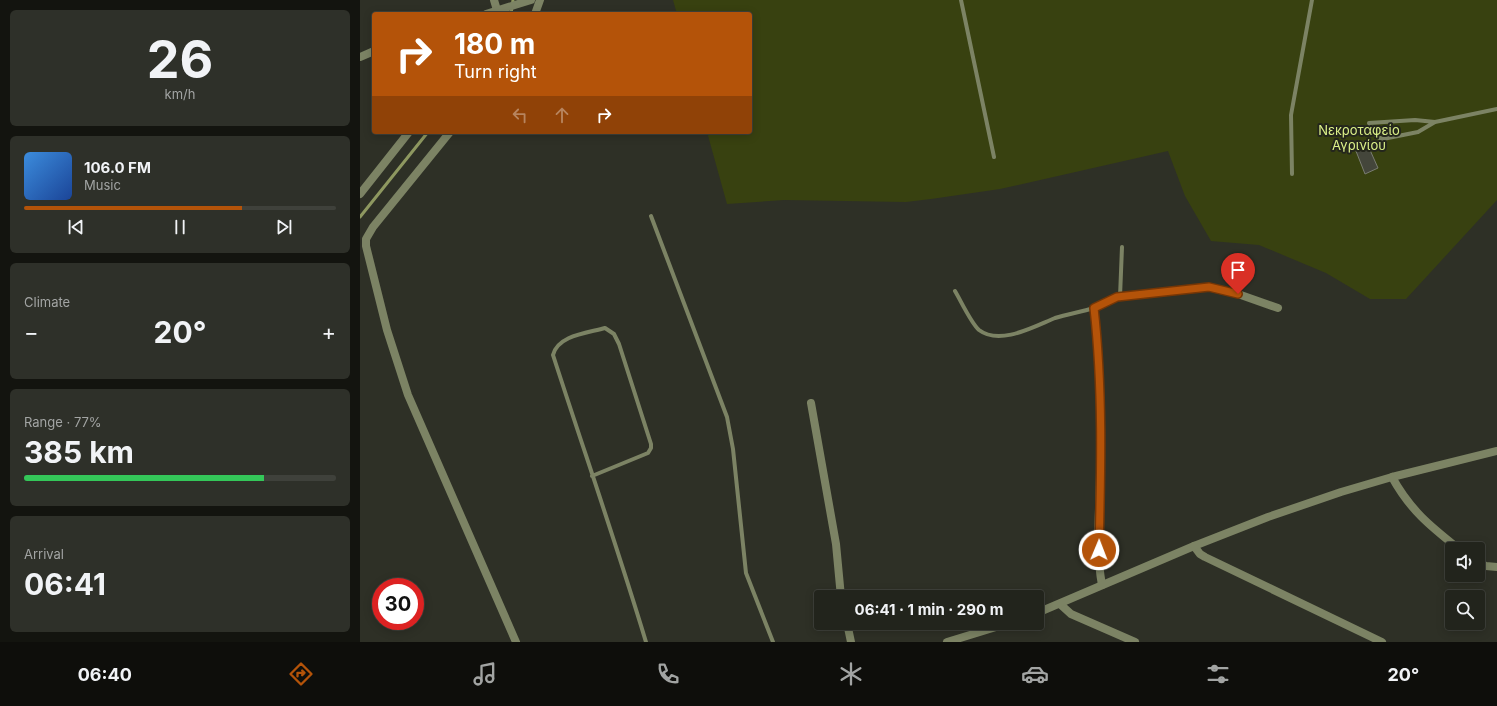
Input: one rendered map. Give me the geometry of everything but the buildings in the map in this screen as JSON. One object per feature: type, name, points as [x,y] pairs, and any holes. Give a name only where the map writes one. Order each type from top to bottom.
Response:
[{"type":"street","points":[[494,0],[496,12],[530,0]]},
{"type":"street","points":[[536,12],[540,0]]},
{"type":"street","points":[[360,56],[372,52]]},
{"type":"street","points":[[360,194],[407,134]]},
{"type":"street","points":[[360,246],[448,134]]},
{"type":"street","points":[[366,239],[371,267],[387,330],[408,395],[516,642]]},
{"type":"street","points":[[1102,585],[1099,563],[1099,350],[1094,308],[1120,297],[1209,287],[1238,294],[1278,308]]},
{"type":"street","points":[[811,403],[836,544],[840,590]]},
{"type":"street","points":[[1044,610],[1194,546],[1268,517],[1341,492],[1392,477],[1497,451]]},
{"type":"street","points":[[1392,477],[1412,508],[1426,523],[1450,542]]},
{"type":"street","points":[[1194,546],[1200,554],[1205,557],[1382,642]]},
{"type":"street","points":[[1485,566],[1497,567]]},
{"type":"street","points":[[1060,604],[1071,614],[1135,642]]},
{"type":"street","points":[[848,630],[851,642]]},
{"type":"street","points":[[947,642],[986,630]]},
{"type":"lane","points":[[961,0],[994,158]]},
{"type":"lane","points":[[1292,174],[1291,115],[1312,0]]},
{"type":"lane","points":[[1435,122],[1418,132],[1383,139],[1377,137],[1369,123],[1415,120],[1435,122],[1497,110]]},
{"type":"lane","points":[[651,216],[727,417],[733,449],[746,573],[773,642]]},
{"type":"lane","points":[[1120,297],[1122,247]]},
{"type":"lane","points":[[955,290],[976,327],[983,332],[994,335],[1013,334],[1063,316],[1094,308]]},
{"type":"lane","points":[[592,476],[648,453],[651,448],[619,344],[614,334],[605,328],[571,338],[558,345],[553,355],[592,476],[646,642]]},
{"type":"green space","name":"Νεκροταφείο Αγρινίου","points":[[673,0],[1497,0],[1497,200],[1406,299],[1370,299],[1326,273],[1259,245],[1211,241],[1185,196],[1168,151],[1000,189],[931,199],[906,202],[784,200],[727,204],[708,134],[752,134],[752,12],[676,12]]},
{"type":"waterway","points":[[511,12],[513,0]]},
{"type":"waterway","points":[[360,217],[426,134]]},
{"type":"route","points":[[1099,550],[1099,350],[1094,308],[1117,297],[1209,287],[1238,294]]}]
